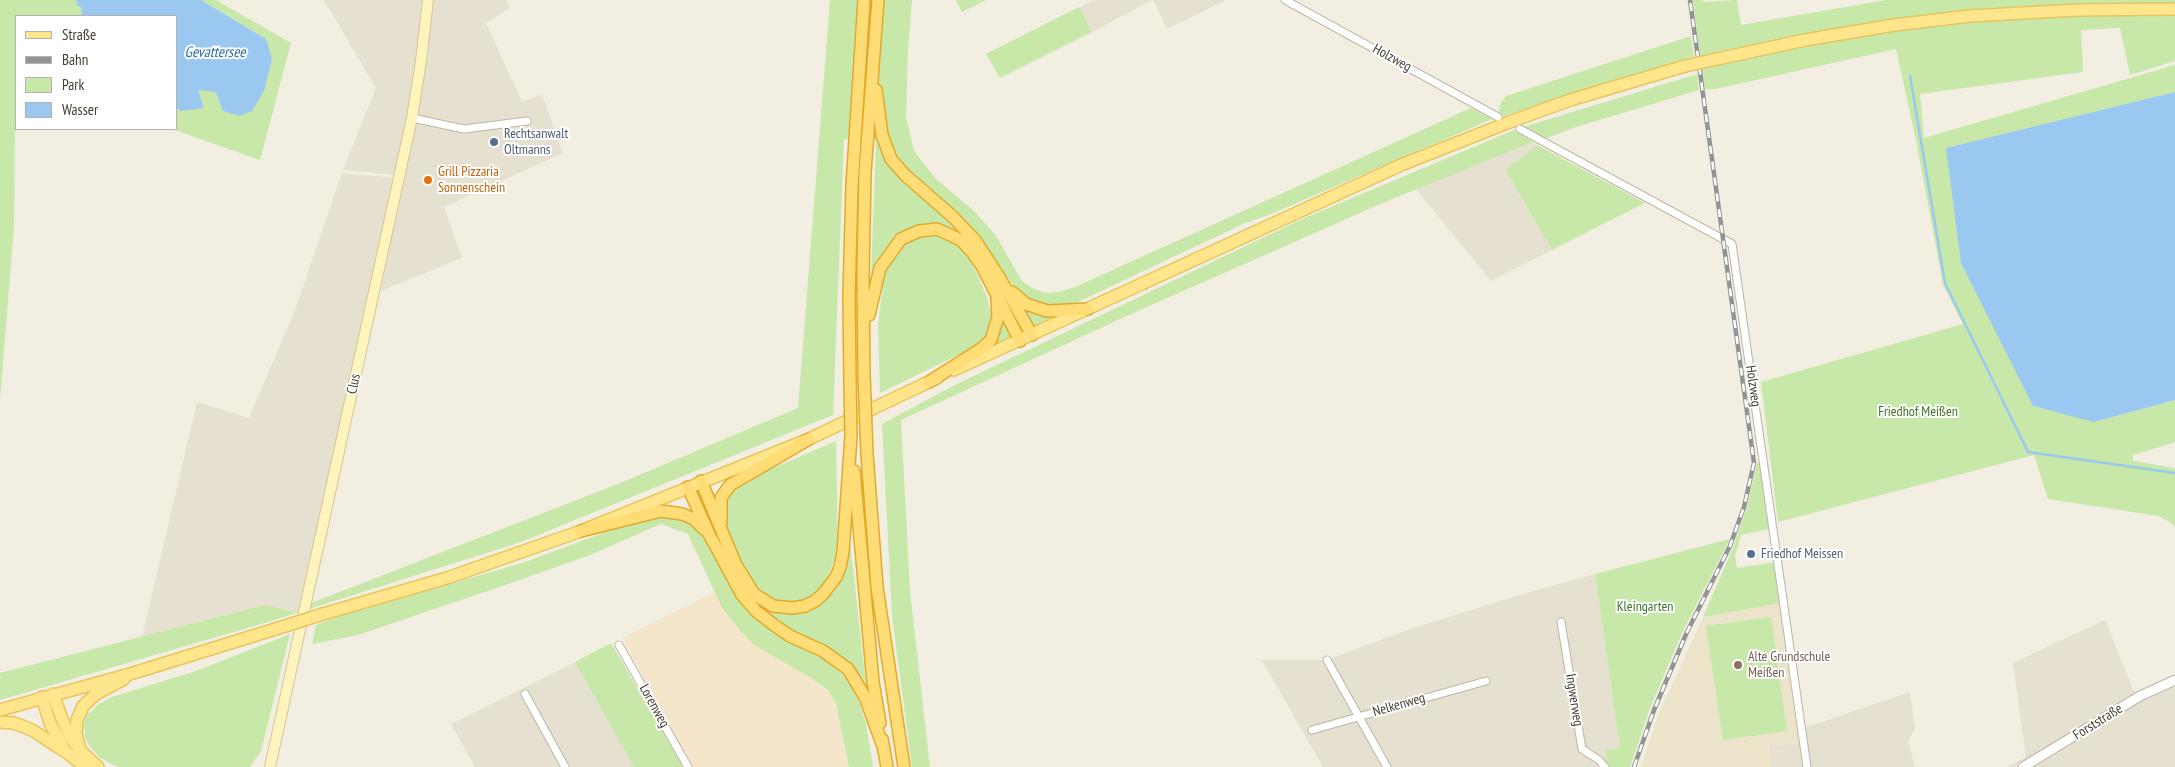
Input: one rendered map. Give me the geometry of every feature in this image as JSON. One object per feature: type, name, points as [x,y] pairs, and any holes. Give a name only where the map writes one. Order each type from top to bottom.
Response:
[{"type":"highway","points":[[700,482],[721,534],[746,583],[754,594],[773,606],[782,608],[804,606],[815,601],[830,584],[840,567],[851,460],[848,296],[852,186],[864,0]]},
{"type":"highway","points":[[878,0],[864,209],[864,376],[867,454],[878,587],[904,767]]},
{"type":"highway","points":[[872,68],[882,135],[891,159],[905,175],[953,216],[975,240],[995,280],[1020,341]]},
{"type":"highway","points":[[865,339],[873,290],[880,268],[901,239],[919,231],[928,230],[937,230],[951,234],[961,240],[995,280],[1032,335]]},
{"type":"highway","points":[[995,280],[1017,298],[1037,309],[1058,312],[1088,309]]},
{"type":"highway","points":[[929,382],[991,340],[998,317],[995,280]]},
{"type":"highway","points":[[721,534],[721,498],[730,485],[808,439]]},
{"type":"highway","points":[[851,460],[873,682],[887,767]]},
{"type":"highway","points":[[688,487],[709,534],[742,595],[756,611],[790,636],[836,659],[848,669],[865,697],[883,746]]},
{"type":"highway","points":[[581,531],[661,511],[682,514],[694,520],[709,534]]},
{"type":"main road","name":"Clus","points":[[270,767],[412,118],[428,0]]},
{"type":"main road","points":[[0,710],[130,674],[447,578],[581,531],[808,439],[1401,165],[1561,104],[1685,66],[1884,27],[1970,16],[2076,10],[2175,9]]},
{"type":"main road","points":[[80,750],[76,733],[77,720],[83,706],[96,694],[120,684],[130,674]]},
{"type":"main road","points":[[47,696],[80,750],[98,767]]},
{"type":"main road","points":[[47,696],[50,722],[65,751]]},
{"type":"main road","points":[[0,722],[14,723],[32,730],[65,751],[85,767]]},
{"type":"street","name":"Holzweg","points":[[1285,0],[1498,117]]},
{"type":"street","points":[[412,118],[464,129],[527,122]]},
{"type":"street","name":"Holzweg","points":[[1520,129],[1732,244],[1807,767]]},
{"type":"street","name":"Ingwerweg","points":[[1562,622],[1582,749],[1585,753],[1599,760],[1605,767]]},
{"type":"street","name":"Lorenweg","points":[[619,644],[688,767]]},
{"type":"street","points":[[1327,660],[1387,767]]},
{"type":"street","name":"Forststraße","points":[[2022,767],[2140,696],[2175,680]]},
{"type":"street","name":"Nelkenweg","points":[[1312,730],[1486,681]]},
{"type":"street","points":[[525,694],[565,767]]},
{"type":"shaded area","points":[[324,0],[424,0],[418,60],[396,175],[343,170],[376,88]]},
{"type":"shaded area","points":[[431,0],[506,0],[510,8],[486,23],[522,102],[542,94],[563,153],[444,207],[462,258],[381,291],[424,63]]},
{"type":"shaded area","points":[[1093,0],[1152,0],[1092,32],[1079,8]]},
{"type":"shaded area","points":[[1153,0],[1226,0],[1167,29]]},
{"type":"shaded area","points":[[1533,142],[1537,145],[1505,171],[1552,250],[1491,281],[1416,189]]},
{"type":"shaded area","points":[[342,173],[398,178],[306,605],[295,612],[264,605],[142,637],[197,402],[249,418],[295,310]]},
{"type":"shaded area","points":[[1595,574],[1620,748],[1608,767],[1323,767],[1262,660],[1327,660],[1413,628]]},
{"type":"shaded area","points":[[715,592],[722,608],[738,628],[827,690],[836,704],[849,767],[693,767],[622,638]]},
{"type":"shaded area","name":"Alte Grundschule Meißen","points":[[1786,602],[1806,743],[1768,745],[1771,767],[1641,767],[1659,713],[1703,617]]},
{"type":"shaded area","points":[[2105,620],[2134,692],[2175,677],[2175,767],[2007,767],[2026,757],[2013,663]]},
{"type":"shaded area","points":[[575,662],[634,767],[475,767],[451,724]]},
{"type":"shaded area","points":[[1910,692],[1915,729],[1908,741],[1915,767],[1771,767],[1768,745],[1806,743],[1804,728]]},
{"type":"green space","points":[[0,0],[76,0],[77,5],[82,8],[81,15],[15,15],[14,227],[0,400]]},
{"type":"green space","points":[[201,0],[216,0],[291,43],[260,160],[175,130],[178,130],[178,109],[181,111],[204,107],[197,89],[216,91],[266,39]]},
{"type":"green space","points":[[830,0],[912,0],[906,117],[914,151],[935,178],[974,211],[996,236],[1022,281],[1034,289],[1046,293],[1075,287],[1471,108],[1492,119],[1271,214],[1243,224],[1078,302],[1057,306],[1041,306],[1018,293],[978,234],[970,227],[962,234],[949,229],[894,240],[884,250],[871,279],[876,141],[844,139],[833,415],[521,542],[268,622],[0,700],[0,673],[265,605],[295,612],[306,605],[618,484],[798,408]]},
{"type":"green space","points":[[956,0],[986,0],[962,12]]},
{"type":"green space","name":"Friedhof Meißen","points":[[1693,0],[1703,0],[1703,2],[1737,0],[1741,25],[1886,0],[2175,0],[2175,61],[2130,75],[2120,28],[2081,30],[2083,72],[1920,94],[1924,138],[2175,65],[2175,92],[1947,148],[2094,422],[2175,400],[2175,442],[2133,455],[2133,461],[2175,468],[2175,527],[2159,516],[2048,499],[2034,455],[1778,522],[1761,382],[1963,324],[1943,285],[1916,140],[1896,49],[1715,89],[1704,89]]},
{"type":"green space","points":[[1079,7],[1092,32],[1000,78],[986,54]]},
{"type":"green space","points":[[1691,36],[1694,56],[1501,117],[1499,112],[1500,104],[1506,96]]},
{"type":"green space","points":[[1697,74],[1699,90],[1573,128],[1544,139],[1523,127]]},
{"type":"green space","points":[[1514,130],[1533,142],[1385,202],[1131,314],[901,420],[910,591],[930,767],[912,767],[892,616],[882,424],[955,385],[1300,220]]},
{"type":"green space","points":[[1537,145],[1645,203],[1552,250],[1505,170]]},
{"type":"green space","points":[[937,236],[960,247],[973,265],[987,297],[992,318],[989,332],[977,346],[880,393],[878,325],[885,269],[895,252],[913,239]]},
{"type":"green space","points":[[1020,306],[1059,315],[1033,328]]},
{"type":"green space","points":[[1001,313],[1012,337],[990,348]]},
{"type":"green space","points":[[836,441],[838,550],[826,582],[820,589],[804,600],[780,602],[766,596],[754,586],[745,573],[725,522],[726,498],[741,482]]},
{"type":"green space","points":[[1760,462],[1769,529],[1741,535],[1735,556],[1737,568],[1782,561],[1786,602],[1703,617],[1733,548],[1747,507],[1757,463]]},
{"type":"green space","points":[[665,515],[687,520],[706,537],[731,587],[745,609],[764,626],[787,641],[827,661],[840,672],[853,688],[859,702],[866,724],[873,767],[849,767],[836,704],[828,690],[754,645],[722,608],[688,534],[661,524],[590,555],[517,581],[358,635],[312,644],[316,625],[334,618],[525,562],[646,517]]},
{"type":"green space","name":"Kleingarten","points":[[1730,539],[1684,629],[1650,708],[1630,767],[1608,767],[1605,750],[1620,748],[1595,574]]},
{"type":"green space","points":[[848,541],[850,541],[866,686],[778,623],[755,602],[783,613],[799,613],[814,608],[826,600],[838,586],[843,572]]},
{"type":"green space","points":[[1771,617],[1787,731],[1723,740],[1706,626]]},
{"type":"green space","points":[[290,634],[261,751],[250,767],[118,767],[100,758],[88,744],[85,737],[84,722],[87,715],[99,704],[112,697],[196,671]]},
{"type":"green space","points":[[611,643],[683,767],[634,767],[575,662]]},
{"type":"water","name":"Gevattersee","points":[[76,0],[201,0],[266,39],[272,59],[264,91],[252,111],[239,116],[223,111],[216,92],[198,90],[204,108],[181,111],[178,109],[178,15],[81,15],[82,8],[77,5]]},
{"type":"water","points":[[2175,92],[2175,400],[2094,422],[2033,406],[1961,263],[1946,148]]},
{"type":"waterway","points":[[1910,76],[1945,283],[2028,452],[2175,473]]},
{"type":"railway","points":[[1634,767],[1654,710],[1687,632],[1730,546],[1744,507],[1754,463],[1690,0]]},
{"type":"place","name":"Rechtsanwalt Oltmanns","points":[[494,142]]},
{"type":"place","name":"Grill Pizzaria Sonnenschein","points":[[428,180]]},
{"type":"place","name":"Friedhof Meissen","points":[[1751,554]]},
{"type":"place","name":"Alte Grundschule Meißen","points":[[1738,665]]}]
